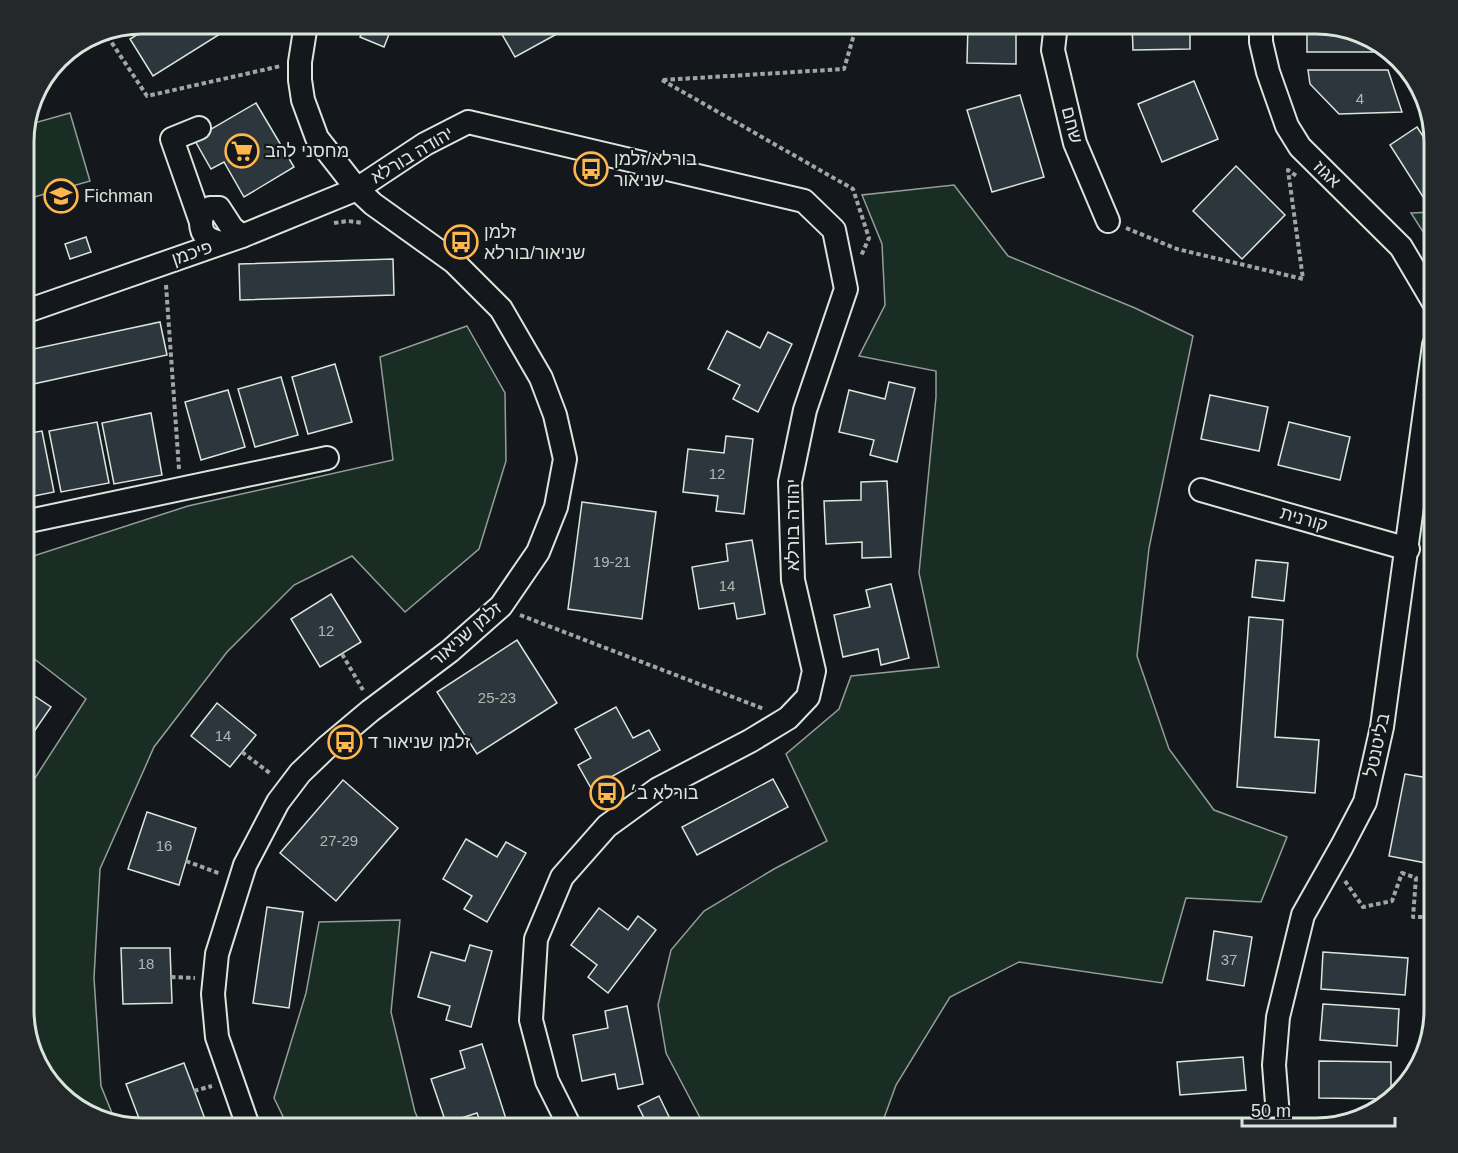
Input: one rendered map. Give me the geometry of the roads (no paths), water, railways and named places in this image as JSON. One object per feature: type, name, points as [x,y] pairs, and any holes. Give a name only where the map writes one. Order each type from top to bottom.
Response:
[{"type":"street","name":"זלמן שניאור","points":[[245,1118],[217,1037],[213,994],[217,954],[246,864],[278,802],[300,773],[344,733],[450,651],[501,606],[538,552],[556,507],[565,459],[555,415],[541,378],[501,309],[454,262],[373,204],[357,189],[317,138],[303,100],[300,62],[304,34]]},
{"type":"street","name":"שחם","points":[[1055,34],[1053,50],[1076,143],[1108,221]]},
{"type":"street","name":"אגוז","points":[[1262,34],[1270,81],[1287,126],[1300,147],[1401,247],[1424,286]]},
{"type":"street","name":"יהודה בורלא","points":[[357,189],[425,144],[468,122],[804,201],[834,230],[846,289],[805,410],[790,482],[793,580],[814,670],[807,697],[788,718],[750,741],[658,789],[607,826],[562,877],[536,939],[531,1020],[547,1081],[566,1118]]},
{"type":"street","points":[[199,128],[171,139],[201,222]]},
{"type":"street","name":"פיכמן","points":[[35,308],[242,236],[357,189]]},
{"type":"street","points":[[220,243],[208,239],[201,231],[202,215],[210,208],[219,208],[232,228],[242,236]]},
{"type":"street","name":"בליטנטל","points":[[1278,1118],[1274,1065],[1278,1017],[1303,915],[1365,802],[1382,727],[1424,423]]},
{"type":"street","points":[[35,521],[327,458]]},
{"type":"street","name":"קורנית","points":[[1201,490],[1408,549]]},
{"type":"place","name":"מחסני להב","points":[[242,151]]},
{"type":"place","name":"בורלא/זלמן שניאור","points":[[591,169]]},
{"type":"place","name":"Fichman","points":[[61,196]]},
{"type":"place","name":"זלמן שניאור/בורלא","points":[[461,242]]},
{"type":"place","name":"זלמן שניאור ד","points":[[345,742]]},
{"type":"place","name":"בורלא ב׳","points":[[607,793]]}]
